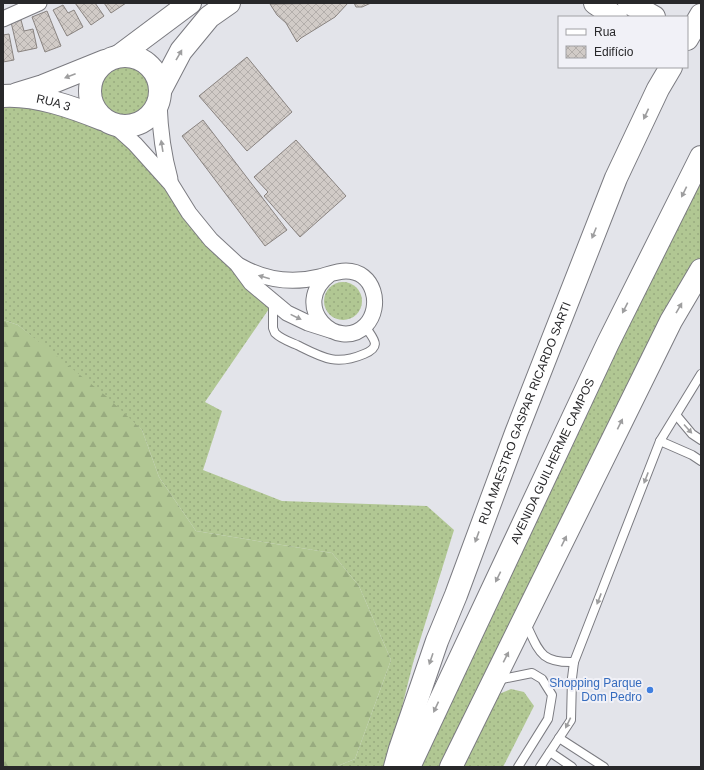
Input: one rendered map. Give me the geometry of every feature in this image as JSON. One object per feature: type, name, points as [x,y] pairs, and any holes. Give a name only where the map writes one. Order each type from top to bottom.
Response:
[{"type":"street","points":[[3,19],[39,3]]},
{"type":"street","points":[[190,3],[96,70],[90,82],[90,96],[94,109],[135,144],[171,184],[189,214],[211,240],[236,264],[251,283],[272,302],[287,313],[308,323],[342,333],[354,332],[365,326],[372,316],[376,304],[374,292],[368,281],[356,273],[345,271],[302,280],[284,280],[268,278],[251,272],[236,264]]},
{"type":"street","points":[[109,122],[128,127],[142,123],[152,115],[181,51],[209,18],[229,3]]},
{"type":"street","points":[[595,3],[614,16]]},
{"type":"street","points":[[629,3],[652,16]]},
{"type":"street","points":[[688,19],[701,15]]},
{"type":"street","points":[[688,37],[701,15]]},
{"type":"street","points":[[7,96],[44,86],[113,58],[131,56],[142,60],[152,67],[158,77],[160,96],[160,130],[164,158],[171,184]]},
{"type":"street","points":[[654,68],[658,89]]},
{"type":"street","name":"RUA MAESTRO GASPAR RICARDO SARTI","points":[[395,767],[437,641],[456,595],[516,433],[616,178],[658,89],[670,68]]},
{"type":"street","name":"RUA 3","points":[[7,96],[42,100],[65,106],[109,122]]},
{"type":"street","name":"AVENIDA GUILHERME CAMPOS","points":[[409,767],[608,343],[701,157]]},
{"type":"street","points":[[451,767],[671,321],[701,270]]},
{"type":"street","points":[[330,274],[321,281],[315,291],[313,302],[315,313],[321,323],[330,330]]},
{"type":"lane","points":[[272,302],[273,328],[275,334],[322,357],[336,360],[350,360],[372,350],[375,347],[376,342],[365,326]]},
{"type":"lane","points":[[540,767],[571,720],[574,662],[660,441],[677,416],[701,374]]},
{"type":"lane","points":[[677,416],[692,434],[701,440]]},
{"type":"lane","points":[[660,441],[692,455],[701,462]]},
{"type":"lane","points":[[524,620],[540,653],[556,663],[574,662]]},
{"type":"lane","points":[[494,680],[532,673],[542,679],[552,695],[548,719],[518,767]]},
{"type":"lane","points":[[559,738],[604,767]]},
{"type":"lane","points":[[550,752],[572,767]]},
{"type":"green space","points":[[125,62],[141,67],[146,71],[150,76],[155,92],[150,108],[146,113],[141,117],[125,122],[109,117],[104,113],[100,108],[95,92],[100,76],[104,71],[109,67]]},
{"type":"green space","points":[[3,96],[102,119],[273,303],[205,402],[222,411],[203,470],[282,501],[427,506],[454,530],[413,663],[387,767],[335,767],[355,759],[391,660],[359,586],[332,553],[196,531],[159,477],[142,430],[18,325],[3,320]]},
{"type":"green space","points":[[701,167],[701,261],[442,767],[416,767]]},
{"type":"green space","points":[[339,282],[347,282],[354,285],[359,290],[362,301],[359,312],[354,317],[347,320],[339,320],[332,317],[327,312],[324,305],[324,297],[327,290],[332,285]]},
{"type":"green space","points":[[3,320],[18,325],[106,396],[142,430],[159,477],[196,531],[332,553],[359,586],[391,660],[355,759],[335,767],[3,767]]},
{"type":"green space","points":[[511,689],[524,692],[534,706],[503,767],[460,767],[499,694]]},
{"type":"building","points":[[75,3],[95,3],[104,16],[91,25]]},
{"type":"building","points":[[104,3],[126,3],[111,13]]},
{"type":"building","points":[[348,3],[335,17],[297,42],[286,23],[277,15],[270,4]]},
{"type":"building","points":[[354,3],[371,3],[362,7],[356,7]]},
{"type":"building","points":[[63,5],[68,13],[74,10],[83,27],[67,36],[53,10]]},
{"type":"building","points":[[47,11],[61,46],[45,52],[32,17]]},
{"type":"building","points":[[21,20],[24,31],[33,29],[37,48],[18,52],[11,22]]},
{"type":"building","points":[[9,34],[14,60],[3,62],[3,35]]},
{"type":"building","points":[[247,57],[292,112],[247,151],[199,96]]},
{"type":"building","points":[[203,120],[287,230],[265,246],[182,136]]},
{"type":"building","points":[[296,140],[346,196],[300,237],[264,196],[268,192],[254,177]]},
{"type":"place","name":"Shopping Parque Dom Pedro","points":[[650,690]]}]
